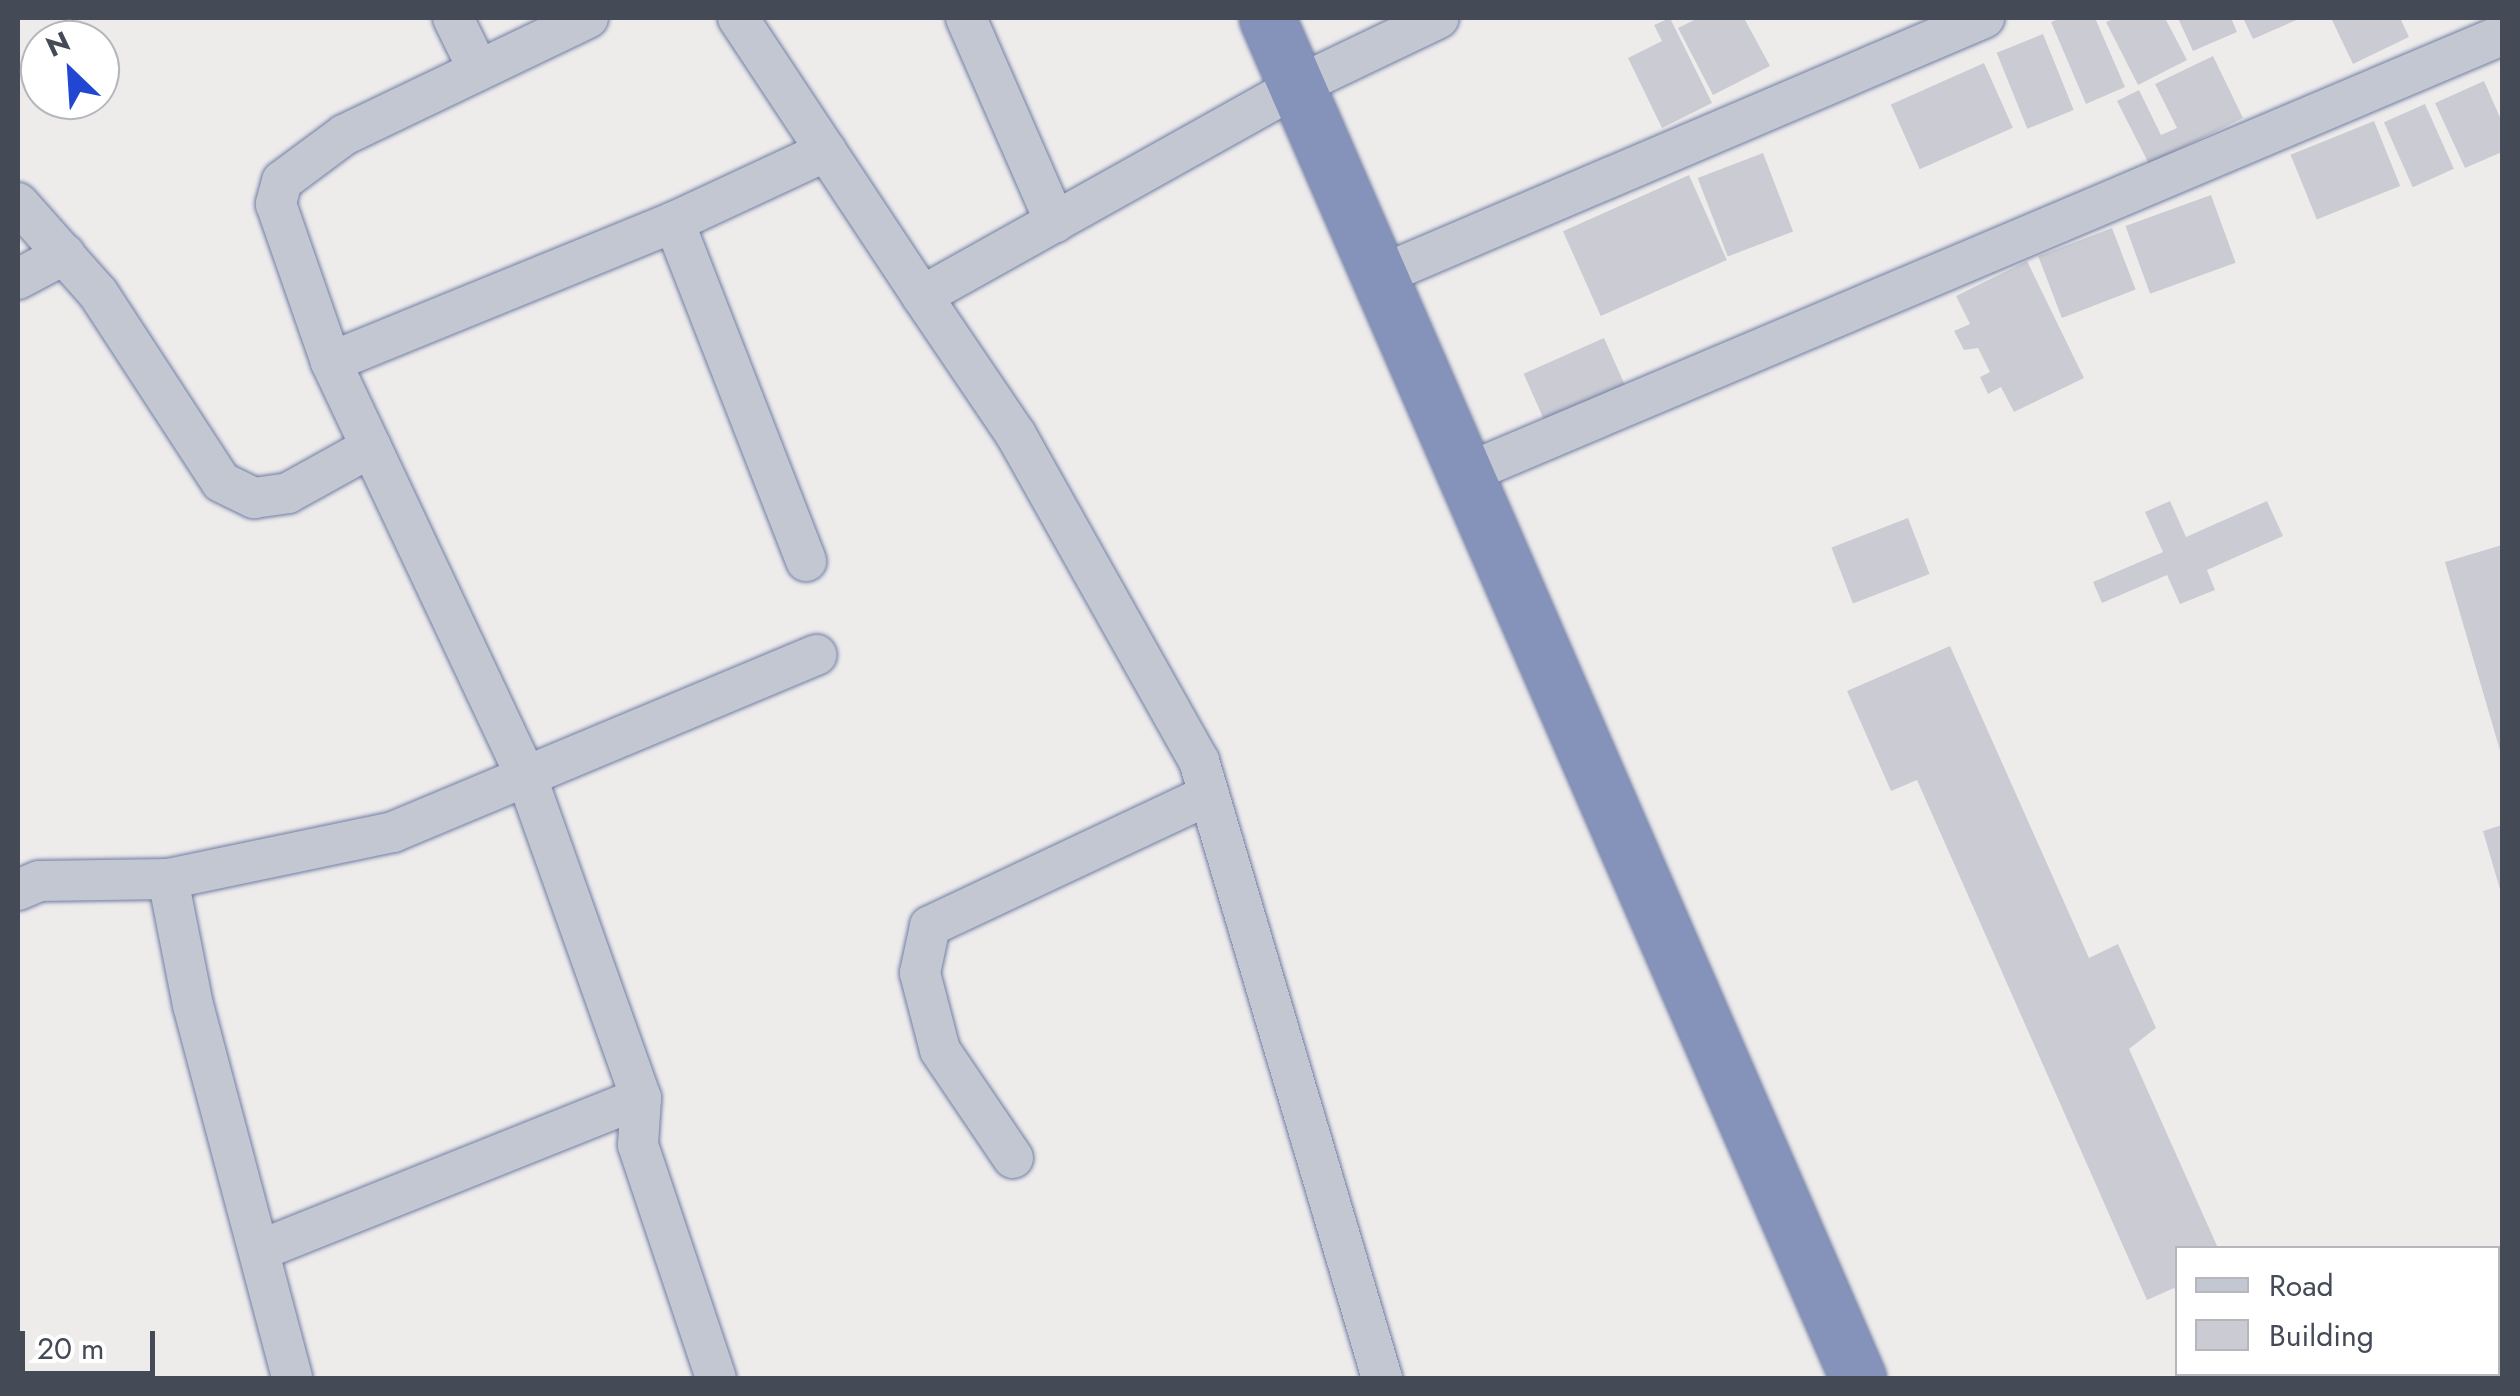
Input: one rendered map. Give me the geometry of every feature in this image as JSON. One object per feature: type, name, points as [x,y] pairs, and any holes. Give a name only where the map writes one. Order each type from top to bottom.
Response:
[{"type":"highway","points":[[1267,18],[1858,1378]]},
{"type":"street","points":[[454,18],[478,70]]},
{"type":"street","points":[[588,18],[344,135],[282,181],[276,204],[284,238],[331,362],[526,778],[641,1098],[638,1145],[716,1378]]},
{"type":"street","points":[[738,18],[1016,435],[1200,762],[1382,1378]]},
{"type":"street","points":[[966,18],[1055,222]]},
{"type":"street","points":[[922,296],[1296,86],[1438,18]]},
{"type":"street","points":[[1379,276],[1984,18]]},
{"type":"street","points":[[1465,474],[2502,35]]},
{"type":"street","points":[[331,362],[674,222],[826,151]]},
{"type":"street","points":[[18,203],[65,254],[148,362],[222,482],[254,498],[288,493],[370,446]]},
{"type":"street","points":[[674,222],[806,560]]},
{"type":"street","points":[[18,280],[65,254]]},
{"type":"street","points":[[18,890],[39,880],[168,879],[392,832],[817,654]]},
{"type":"street","points":[[1013,1158],[940,1050],[920,973],[930,926],[1209,795]]},
{"type":"street","points":[[168,879],[193,1004],[262,1249],[292,1378]]},
{"type":"street","points":[[262,1249],[641,1098]]},
{"type":"building","points":[[1670,18],[1712,103],[1662,128],[1628,58],[1662,41],[1654,25]]},
{"type":"building","points":[[1698,18],[1744,18],[1770,66],[1713,95],[1678,28]]},
{"type":"building","points":[[2061,18],[2095,18],[2125,87],[2086,104],[2051,22]]},
{"type":"building","points":[[2116,18],[2165,18],[2187,60],[2138,85],[2106,22]]},
{"type":"building","points":[[2178,18],[2231,18],[2237,32],[2193,51]]},
{"type":"building","points":[[2243,18],[2301,18],[2253,39]]},
{"type":"building","points":[[2331,18],[2400,18],[2409,37],[2353,64]]},
{"type":"building","points":[[2043,34],[2074,110],[2027,129],[1997,53]]},
{"type":"building","points":[[2213,56],[2243,118],[2149,164],[2117,101],[2139,90],[2161,135],[2177,128],[2155,84]]},
{"type":"building","points":[[1984,63],[2013,128],[1920,169],[1891,104]]},
{"type":"building","points":[[2484,81],[2502,122],[2502,152],[2465,168],[2435,103]]},
{"type":"building","points":[[2425,104],[2454,169],[2413,187],[2384,122]]},
{"type":"building","points":[[2374,121],[2400,186],[2317,220],[2291,155]]},
{"type":"building","points":[[1763,153],[1793,231],[1728,257],[1698,178]]},
{"type":"building","points":[[1689,175],[1727,260],[1601,316],[1563,231]]},
{"type":"building","points":[[2211,195],[2236,263],[2150,294],[2125,226]]},
{"type":"building","points":[[2112,228],[2136,290],[2062,318],[2038,256]]},
{"type":"building","points":[[2027,261],[2084,378],[2014,412],[2001,387],[1988,394],[1980,377],[1990,372],[1978,348],[1964,350],[1954,331],[1970,324],[1956,296]]},
{"type":"building","points":[[1604,338],[1627,389],[1546,425],[1524,374]]},
{"type":"building","points":[[2170,501],[2186,537],[2267,501],[2283,536],[2207,570],[2215,590],[2180,604],[2167,575],[2102,603],[2093,582],[2163,552],[2145,512]]},
{"type":"building","points":[[1908,518],[1930,574],[1853,603],[1831,547]]},
{"type":"building","points":[[2502,545],[2502,754],[2501,754],[2445,562]]},
{"type":"building","points":[[1950,646],[2089,958],[2118,944],[2156,1028],[2129,1049],[2217,1246],[2175,1246],[2175,1290],[2147,1300],[1917,780],[1891,791],[1847,691]]},
{"type":"building","points":[[2502,825],[2502,893],[2501,893],[2483,831]]}]
